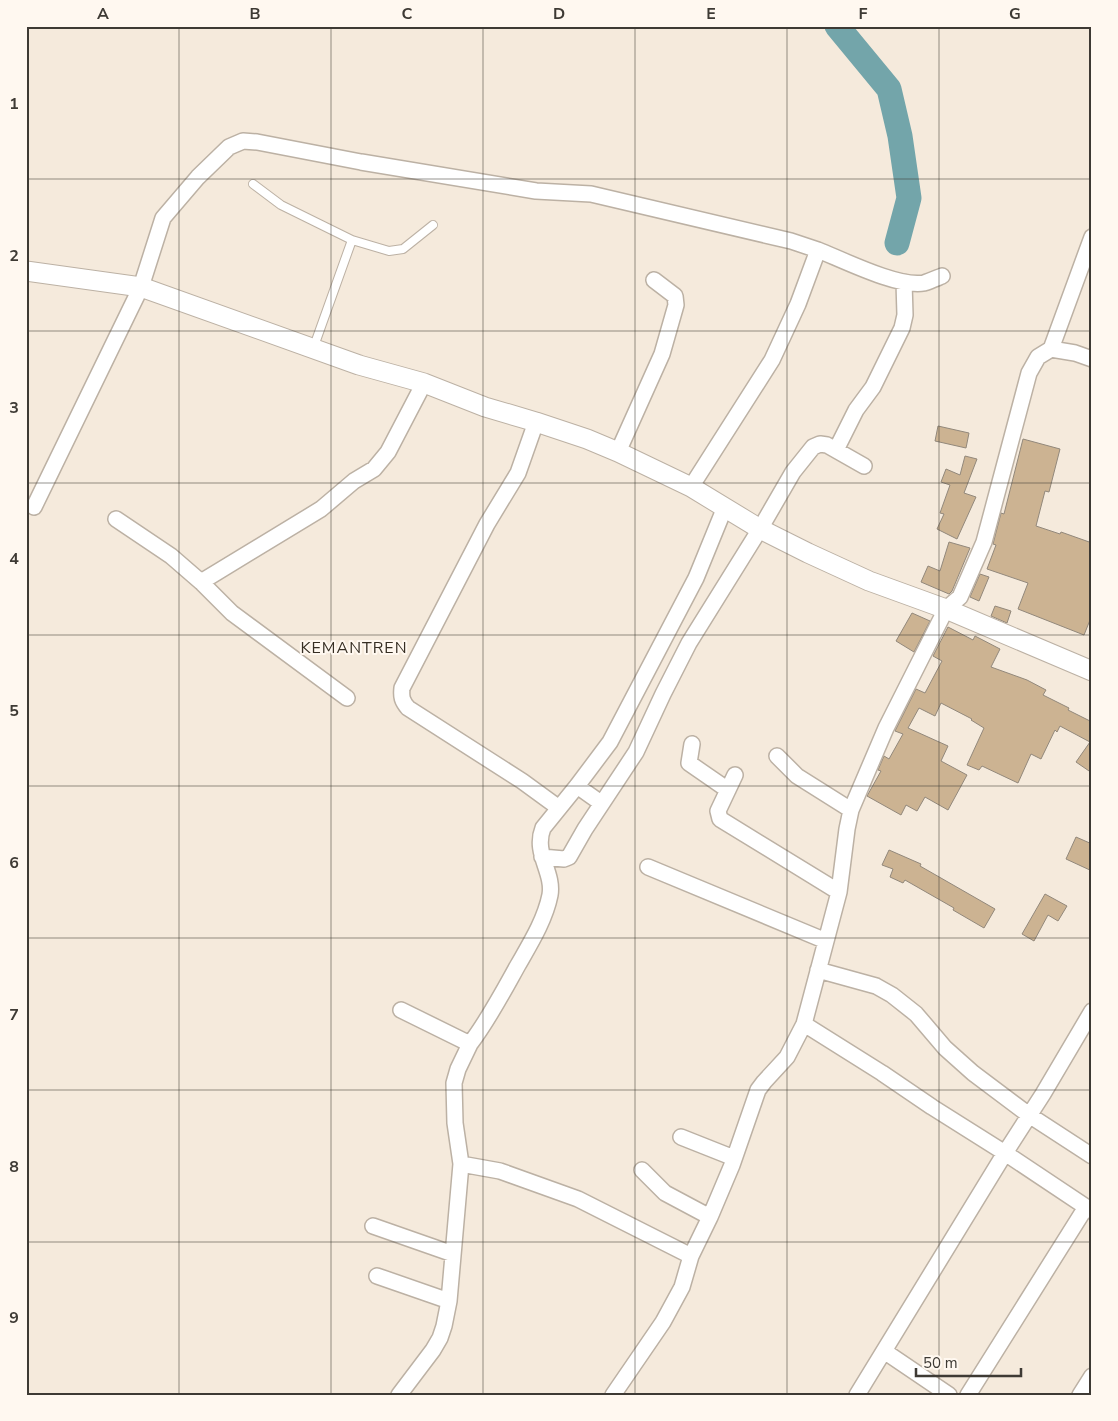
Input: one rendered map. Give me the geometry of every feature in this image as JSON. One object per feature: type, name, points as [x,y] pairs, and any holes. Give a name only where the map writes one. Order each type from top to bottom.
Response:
[{"type":"street","points":[[34,507],[141,287],[164,218],[198,177],[229,147],[243,141],[536,191],[591,194],[791,241],[904,282],[924,283],[942,276]]},
{"type":"street","points":[[1051,349],[1092,237]]},
{"type":"street","points":[[691,487],[772,360],[798,304],[818,250]]},
{"type":"street","points":[[26,271],[141,287],[359,365],[424,383],[485,407],[587,439],[691,487],[760,529],[868,581],[946,609],[1092,671]]},
{"type":"street","points":[[618,452],[662,354],[676,305],[675,296],[654,280]]},
{"type":"street","points":[[836,450],[856,410],[873,387],[903,321],[904,282]]},
{"type":"street","points":[[613,1395],[668,1314],[682,1287],[691,1256],[710,1217],[734,1158],[758,1090],[787,1057],[804,1024],[839,892],[850,810],[886,728],[946,609],[960,597],[984,542],[1030,373],[1038,356],[1051,349],[1075,353],[1092,359]]},
{"type":"street","points":[[201,582],[321,509],[354,481],[374,469],[388,452],[424,383]]},
{"type":"street","points":[[536,422],[518,473],[467,561],[402,688],[401,696],[402,701],[408,708],[522,781],[559,808]]},
{"type":"street","points":[[552,858],[570,858],[600,801],[623,747],[685,627],[760,529],[793,472],[813,447],[820,444],[827,445],[864,466]]},
{"type":"street","points":[[399,1395],[416,1374],[440,1338],[448,1301],[453,1254],[469,1165],[455,1123],[454,1083],[458,1069],[470,1044],[490,1017],[537,929],[550,896],[552,858],[540,835],[543,828],[559,808],[623,747],[663,694],[685,627],[696,578],[733,512]]},
{"type":"street","points":[[116,519],[171,556],[232,613],[347,698]]},
{"type":"street","points":[[692,744],[689,763],[728,790]]},
{"type":"street","points":[[777,756],[797,776],[850,810]]},
{"type":"street","points":[[736,775],[718,811],[720,819],[839,892]]},
{"type":"street","points":[[581,788],[600,801]]},
{"type":"street","points":[[648,867],[826,941]]},
{"type":"street","points":[[818,970],[876,986],[892,995],[916,1014],[945,1048],[966,1067],[1029,1115],[1092,1156]]},
{"type":"street","points":[[401,1010],[470,1044]]},
{"type":"street","points":[[857,1395],[1043,1094],[1092,1011]]},
{"type":"street","points":[[804,1024],[1089,1209],[968,1395]]},
{"type":"street","points":[[681,1137],[734,1158]]},
{"type":"street","points":[[469,1165],[522,1178],[578,1198],[691,1256]]},
{"type":"street","points":[[642,1170],[665,1193],[710,1217]]},
{"type":"street","points":[[373,1226],[453,1254]]},
{"type":"street","points":[[377,1276],[448,1301]]},
{"type":"street","points":[[884,1351],[949,1395]]},
{"type":"street","points":[[1080,1395],[1092,1376]]},
{"type":"lane","points":[[253,184],[281,205],[352,240],[389,251],[404,249],[433,225]]},
{"type":"lane","points":[[313,349],[352,240]]},
{"type":"building","points":[[938,426],[969,433],[966,448],[935,441]]},
{"type":"building","points":[[1023,439],[1060,449],[1049,492],[1045,491],[1036,526],[1060,534],[1061,532],[1092,543],[1092,615],[1084,635],[1018,609],[1028,583],[987,569],[996,545],[993,544],[1001,513],[1004,514]]},
{"type":"building","points":[[965,456],[977,459],[964,493],[976,497],[957,539],[937,529],[944,514],[940,513],[950,485],[941,482],[946,469],[960,475]]},
{"type":"building","points":[[949,542],[970,548],[949,594],[921,582],[928,566],[940,571]]},
{"type":"building","points":[[980,574],[989,577],[979,601],[970,597]]},
{"type":"building","points":[[995,606],[1011,611],[1007,623],[991,616]]},
{"type":"building","points":[[912,613],[930,621],[914,652],[896,641]]},
{"type":"building","points":[[948,627],[973,640],[975,636],[1000,649],[991,667],[1027,680],[1046,690],[1043,695],[1092,722],[1092,773],[1076,762],[1090,742],[1060,726],[1057,732],[1055,730],[1041,759],[1031,754],[1018,783],[982,766],[979,770],[967,765],[984,728],[972,719],[941,703],[935,716],[919,708],[908,728],[948,746],[941,761],[967,775],[948,810],[925,797],[917,811],[906,805],[901,815],[867,796],[881,771],[878,770],[884,756],[889,759],[903,734],[895,731],[916,689],[925,693],[942,661],[933,656]]},
{"type":"building","points":[[1076,837],[1092,844],[1092,871],[1066,859]]},
{"type":"building","points":[[889,850],[921,864],[920,866],[995,909],[984,928],[953,910],[954,908],[905,880],[903,883],[890,877],[893,869],[882,865]]},
{"type":"building","points":[[1045,894],[1067,906],[1058,921],[1048,915],[1034,941],[1022,934]]},
{"type":"waterway","points":[[837,26],[889,89],[900,136],[909,198],[897,243]]},
{"type":"district","name":"KEMANTREN","points":[[354,647]]}]
